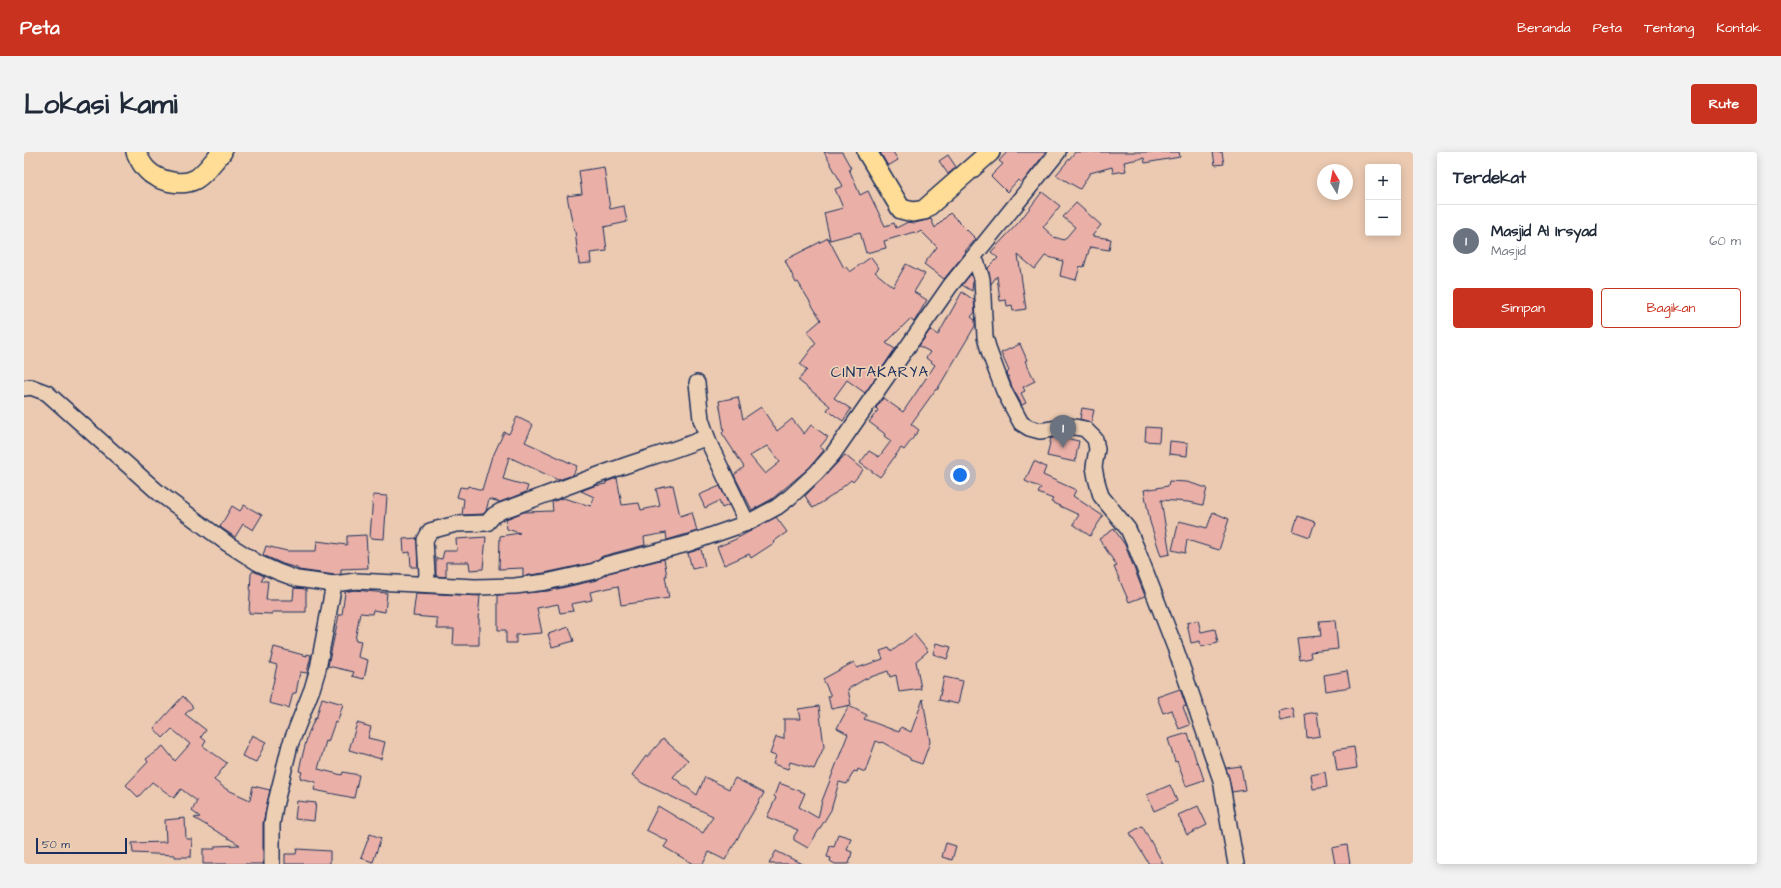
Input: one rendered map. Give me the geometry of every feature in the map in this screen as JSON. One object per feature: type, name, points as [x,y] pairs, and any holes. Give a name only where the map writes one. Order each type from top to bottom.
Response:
[{"type":"main road","points":[[136,152],[141,164],[148,172],[156,177],[169,181],[184,182],[196,179],[222,152]]},
{"type":"main road","points":[[867,152],[901,209],[912,212],[924,210],[990,152]]},
{"type":"street","points":[[24,388],[30,387],[46,393],[159,493],[228,544],[252,559],[297,579],[334,584],[362,581],[475,587],[515,586],[571,578],[595,571],[605,565],[687,544],[747,523],[777,507],[790,497],[816,474],[833,454],[950,286],[1058,152]]},
{"type":"street","points":[[973,258],[977,264],[982,279],[985,338],[1004,391],[1020,423],[1028,428],[1040,431],[1070,426],[1085,429],[1094,439],[1098,449],[1094,467],[1101,496],[1128,529],[1136,546],[1176,650],[1221,780],[1236,864]]},
{"type":"street","points":[[697,383],[701,419],[707,438],[747,523]]},
{"type":"street","points":[[425,584],[427,574],[425,540],[430,531],[456,524],[486,523],[494,515],[501,511],[621,467],[707,438]]},
{"type":"street","points":[[272,864],[272,824],[275,806],[290,745],[312,689],[318,669],[334,584]]},
{"type":"building","points":[[824,152],[842,152],[851,168],[849,169],[860,195],[868,191],[885,226],[894,223],[896,228],[908,222],[915,223],[931,219],[935,228],[950,213],[976,239],[944,279],[924,264],[937,247],[921,231],[916,234],[914,232],[884,241],[886,248],[866,253],[860,232],[830,240],[824,213],[843,208],[835,189],[843,186]]},
{"type":"building","points":[[880,152],[893,152],[898,160],[888,166]]},
{"type":"building","points":[[1007,152],[1046,152],[1022,183],[1018,180],[1007,192],[991,176],[1003,164],[999,161]]},
{"type":"building","points":[[1075,152],[1179,152],[1180,157],[1145,163],[1144,158],[1124,162],[1126,171],[1113,173],[1112,167],[1090,173],[1080,189],[1056,175]]},
{"type":"building","points":[[1213,152],[1222,152],[1224,164],[1215,165]]},
{"type":"building","points":[[948,155],[956,167],[948,174],[939,161]]},
{"type":"building","points":[[604,167],[610,209],[624,206],[627,222],[604,227],[607,251],[590,253],[591,263],[579,264],[575,231],[567,196],[582,194],[579,171]]},
{"type":"building","points":[[1042,192],[1060,206],[1043,227],[1054,237],[1064,240],[1075,227],[1063,217],[1076,203],[1101,225],[1092,236],[1111,239],[1109,250],[1090,247],[1084,267],[1080,266],[1076,280],[1060,276],[1063,261],[1045,256],[1035,269],[1018,255],[1026,309],[1013,311],[1012,305],[1007,306],[1006,300],[1000,301],[997,276],[991,284],[988,268],[998,258],[991,252],[1019,222]]},
{"type":"building","points":[[828,238],[844,268],[846,267],[850,272],[871,257],[879,268],[875,272],[893,287],[906,264],[925,274],[914,292],[927,300],[914,322],[910,319],[886,343],[895,349],[865,393],[847,380],[834,398],[851,409],[843,421],[827,410],[830,406],[798,380],[807,370],[800,364],[816,343],[807,332],[821,320],[798,282],[796,283],[785,260]]},
{"type":"building","points":[[971,274],[973,281],[972,291],[962,285]]},
{"type":"building","points":[[962,292],[974,300],[975,312],[971,317],[975,320],[975,326],[937,390],[936,389],[911,424],[919,430],[904,450],[901,448],[880,477],[860,463],[869,451],[879,457],[891,441],[884,436],[885,434],[869,422],[878,410],[876,408],[883,398],[903,412],[935,365],[926,358],[930,352],[919,346],[930,330],[938,335]]},
{"type":"building","points":[[1020,344],[1027,360],[1025,361],[1035,381],[1023,387],[1025,391],[1021,393],[1026,403],[1022,405],[1012,387],[1007,373],[1009,371],[1001,353]]},
{"type":"building","points":[[738,397],[743,419],[761,407],[777,431],[792,419],[804,434],[811,425],[828,437],[820,447],[824,450],[810,467],[772,499],[752,510],[734,475],[744,467],[722,433],[724,431],[719,401]],"holes":[[[767,446],[780,462],[765,474],[750,456]]]},
{"type":"building","points":[[1082,408],[1094,410],[1091,423],[1080,419]]},
{"type":"building","points":[[517,417],[533,425],[525,442],[577,466],[573,475],[558,480],[509,457],[503,479],[528,486],[526,492],[500,502],[489,499],[486,511],[483,514],[462,515],[464,499],[457,497],[460,487],[467,488],[468,486],[482,490],[492,456],[504,432],[509,434]]},
{"type":"building","points":[[1146,427],[1160,428],[1159,442],[1145,441]]},
{"type":"building","points":[[1060,437],[1079,441],[1075,462],[1047,456],[1051,438]]},
{"type":"building","points":[[1170,441],[1188,443],[1187,456],[1169,454]]},
{"type":"building","points":[[845,455],[863,470],[853,482],[851,480],[832,496],[813,508],[805,496]]},
{"type":"building","points":[[1034,461],[1046,467],[1043,475],[1076,490],[1073,496],[1103,516],[1090,536],[1073,524],[1079,515],[1051,502],[1053,499],[1038,493],[1041,488],[1025,481]]},
{"type":"building","points":[[617,478],[622,505],[639,503],[641,510],[660,506],[656,489],[673,485],[680,516],[692,512],[697,531],[667,540],[666,533],[644,537],[645,545],[603,556],[592,563],[544,573],[523,576],[523,568],[499,569],[500,536],[520,533],[507,529],[506,519],[524,512],[553,511],[552,502],[563,498],[591,506],[594,497],[581,491],[594,486],[606,484],[606,482]]},
{"type":"building","points":[[1169,481],[1187,482],[1207,488],[1203,505],[1189,502],[1161,500],[1170,554],[1161,556],[1150,522],[1144,490],[1168,486]]},
{"type":"building","points":[[720,486],[729,505],[722,508],[719,501],[705,508],[699,495]]},
{"type":"building","points":[[373,495],[387,496],[384,539],[370,538]]},
{"type":"building","points":[[244,505],[262,515],[253,530],[243,524],[235,537],[220,527],[232,506],[240,511]]},
{"type":"building","points":[[1213,512],[1229,519],[1219,550],[1187,540],[1185,553],[1172,550],[1179,521],[1207,528]]},
{"type":"building","points":[[1298,516],[1315,522],[1310,537],[1293,531]]},
{"type":"building","points":[[776,517],[787,532],[773,542],[774,543],[751,558],[749,554],[724,565],[717,547],[734,540]]},
{"type":"building","points":[[1114,529],[1125,545],[1145,596],[1129,602],[1114,567],[1117,566],[1099,539]]},
{"type":"building","points":[[366,535],[368,568],[341,569],[341,574],[335,575],[299,570],[263,555],[266,546],[287,551],[316,551],[317,541],[347,545],[347,536]]},
{"type":"building","points":[[486,537],[483,569],[470,570],[469,562],[446,562],[446,577],[436,576],[436,558],[442,559],[444,551],[457,551],[456,539]]},
{"type":"building","points":[[417,538],[418,567],[411,567],[410,552],[404,553],[403,539]]},
{"type":"building","points":[[701,549],[705,566],[692,569],[688,553]]},
{"type":"building","points":[[664,559],[669,598],[621,605],[618,586],[590,592],[592,600],[571,604],[573,611],[560,613],[558,604],[537,608],[542,633],[516,635],[516,643],[506,643],[506,630],[498,630],[498,595],[548,591],[597,580],[608,573]]},
{"type":"building","points":[[253,571],[264,576],[261,581],[268,581],[266,600],[293,600],[294,588],[306,589],[306,612],[272,612],[272,614],[249,613],[251,574]]},
{"type":"building","points":[[354,590],[387,593],[385,612],[373,610],[372,614],[360,613],[355,640],[361,641],[358,657],[368,660],[364,679],[352,676],[354,672],[328,666],[339,615],[342,615],[345,592]]},
{"type":"building","points":[[416,593],[480,596],[478,619],[479,645],[453,645],[454,629],[437,629],[437,618],[413,616]]},
{"type":"building","points":[[1198,620],[1201,632],[1215,629],[1218,643],[1201,647],[1200,641],[1191,643],[1187,623]]},
{"type":"building","points":[[1335,620],[1338,649],[1310,652],[1311,658],[1300,660],[1297,638],[1321,636],[1319,621]]},
{"type":"building","points":[[569,627],[574,641],[552,647],[548,634]]},
{"type":"building","points":[[914,634],[928,651],[916,661],[921,689],[899,692],[896,675],[890,677],[888,671],[865,679],[848,689],[851,705],[831,709],[828,696],[831,696],[823,679],[854,662],[857,668],[883,659],[880,651],[889,648],[891,652]]},
{"type":"building","points":[[936,643],[951,647],[947,659],[933,654]]},
{"type":"building","points":[[274,647],[307,656],[307,654],[311,655],[307,673],[300,672],[296,693],[293,693],[289,708],[269,703],[277,665],[270,663]]},
{"type":"building","points":[[1347,671],[1350,687],[1326,691],[1324,675]]},
{"type":"building","points":[[944,677],[963,681],[958,704],[939,700]]},
{"type":"building","points":[[1180,689],[1186,706],[1183,707],[1190,725],[1179,729],[1172,710],[1163,713],[1157,697]]},
{"type":"building","points":[[183,696],[193,707],[185,714],[206,730],[201,737],[206,741],[203,746],[227,763],[214,780],[226,789],[250,800],[253,786],[270,790],[263,823],[263,864],[203,864],[203,849],[215,849],[215,846],[240,845],[194,818],[200,817],[192,811],[197,801],[181,789],[174,798],[152,782],[138,797],[126,785],[148,762],[146,759],[163,746],[175,761],[190,744],[172,729],[163,738],[154,728]]},
{"type":"building","points":[[322,698],[343,704],[337,723],[335,722],[328,742],[326,741],[318,769],[342,775],[343,772],[359,775],[354,798],[314,790],[316,782],[300,778],[302,772],[299,771],[308,734],[315,718],[316,719]]},
{"type":"building","points":[[923,699],[930,742],[922,764],[910,760],[910,758],[882,742],[876,741],[865,772],[858,769],[857,772],[854,771],[847,784],[839,782],[831,810],[808,848],[794,840],[794,836],[798,830],[767,817],[776,798],[774,796],[779,783],[805,793],[799,807],[818,818],[822,801],[848,734],[837,728],[849,706],[867,715],[864,719],[899,732],[901,727],[911,732]]},
{"type":"building","points":[[819,706],[824,747],[814,769],[790,762],[788,769],[773,764],[776,756],[770,754],[776,737],[784,739],[784,719],[800,719],[798,709]]},
{"type":"building","points":[[1293,708],[1295,718],[1280,721],[1278,711]]},
{"type":"building","points":[[1317,712],[1320,736],[1307,738],[1305,714]]},
{"type":"building","points":[[357,723],[371,727],[368,738],[385,742],[381,759],[349,750]]},
{"type":"building","points":[[1188,733],[1204,780],[1186,786],[1177,761],[1175,762],[1168,739]]},
{"type":"building","points":[[252,735],[266,742],[256,762],[242,756]]},
{"type":"building","points":[[663,739],[688,760],[673,777],[697,795],[705,777],[729,789],[735,778],[764,793],[725,860],[709,852],[703,864],[693,864],[664,847],[668,841],[646,830],[658,806],[703,833],[713,816],[642,783],[632,775],[646,756],[647,757]]},
{"type":"building","points":[[1354,747],[1357,768],[1337,771],[1334,750]]},
{"type":"building","points":[[1241,766],[1245,790],[1232,792],[1226,768]]},
{"type":"building","points":[[1325,772],[1327,787],[1313,789],[1311,775]]},
{"type":"building","points":[[1170,785],[1177,801],[1154,811],[1147,795]]},
{"type":"building","points":[[297,801],[316,803],[314,821],[295,819]]},
{"type":"building","points":[[1198,806],[1207,825],[1187,835],[1178,815]]},
{"type":"building","points":[[185,818],[186,839],[192,839],[191,857],[133,853],[132,843],[166,842],[165,820]]},
{"type":"building","points":[[1142,826],[1163,864],[1149,864],[1130,833]]},
{"type":"building","points":[[370,834],[381,838],[373,862],[361,858]]},
{"type":"building","points":[[838,834],[851,838],[847,850],[852,852],[849,864],[835,864],[830,861],[831,858],[827,857],[830,846],[834,847]]},
{"type":"building","points":[[946,843],[956,846],[952,860],[942,857]]},
{"type":"building","points":[[1347,845],[1350,864],[1335,864],[1332,848]]},
{"type":"building","points":[[297,849],[330,851],[330,864],[285,864],[285,854],[296,854]]},
{"type":"building","points":[[776,851],[802,864],[769,864]]},
{"type":"place","name":"Masjid Al Irsyad","points":[[1063,448]]},
{"type":"district","name":"CINTAKARYA","points":[[880,372]]}]
